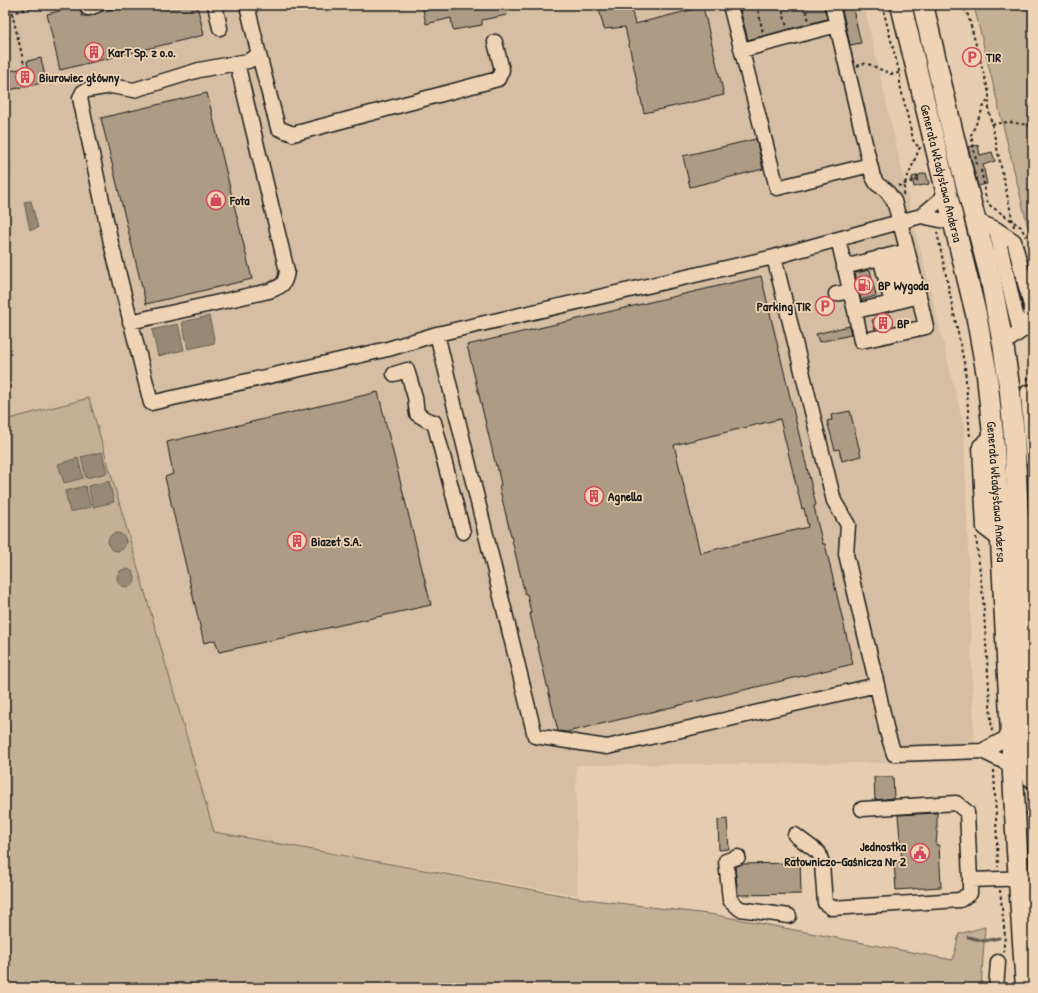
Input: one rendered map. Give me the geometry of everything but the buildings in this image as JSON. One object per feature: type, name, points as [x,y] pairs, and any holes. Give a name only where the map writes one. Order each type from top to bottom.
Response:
[{"type":"highway","name":"Generała Władysława Andersa","points":[[901,5],[976,314],[987,375],[994,435],[1013,766],[1026,878],[1026,988]]},
{"type":"highway","name":"Generała Władysława Andersa","points":[[923,5],[954,138],[990,276],[1004,344],[1026,525],[1030,739],[1033,778]]},
{"type":"highway","points":[[1014,988],[1014,979],[1025,968]]},
{"type":"street","points":[[215,5],[220,28]]},
{"type":"street","points":[[247,5],[278,128],[293,134],[498,79],[502,70],[495,42]]},
{"type":"street","points":[[730,5],[777,188],[870,165]]},
{"type":"street","points":[[832,5],[873,178],[877,184],[886,190],[894,201],[926,327],[861,341],[855,311],[843,292],[844,267],[838,239]]},
{"type":"street","points":[[742,50],[837,26]]},
{"type":"street","points":[[259,55],[237,63],[198,70],[134,90],[111,86],[87,90],[83,92],[80,98],[111,243],[151,403],[388,349],[437,334],[774,257],[921,216],[947,194]]},
{"type":"street","points":[[130,322],[269,291],[280,287],[286,281],[286,271],[237,63]]},
{"type":"street","points":[[921,216],[954,223]]},
{"type":"street","points":[[975,220],[996,229],[1014,240],[1031,306],[1030,326],[1004,344]]},
{"type":"street","points":[[774,257],[834,501],[848,525],[846,554],[878,685],[887,732],[894,754],[982,751],[1012,735]]},
{"type":"street","points":[[844,267],[886,279],[919,296]]},
{"type":"street","points":[[855,311],[886,279],[911,267]]},
{"type":"street","points":[[886,279],[911,267]]},
{"type":"street","points":[[437,334],[534,736],[607,747],[878,685]]},
{"type":"street","points":[[394,374],[407,370],[417,414],[434,422],[463,532]]},
{"type":"street","points":[[1028,392],[1033,460]]},
{"type":"street","points":[[982,751],[1013,766]]},
{"type":"street","points":[[795,835],[819,853],[822,864],[825,903],[832,908],[960,900],[970,893],[967,812],[956,803],[862,809]]},
{"type":"street","points":[[738,856],[726,861],[730,900],[740,909],[789,916]]},
{"type":"street","points":[[970,880],[1026,878]]},
{"type":"street","points":[[996,988],[998,962]]},
{"type":"path","points":[[5,14],[34,7],[33,5]]},
{"type":"path","points":[[757,5],[765,44]]},
{"type":"path","points":[[781,5],[789,38]]},
{"type":"path","points":[[805,5],[812,32]]},
{"type":"path","points":[[882,5],[900,74],[900,85],[914,143],[920,147],[905,183],[918,178]]},
{"type":"path","points":[[959,5],[968,15],[974,31],[990,97],[989,111],[1013,221],[988,204],[982,186]]},
{"type":"path","points":[[12,13],[25,68]]},
{"type":"path","points":[[847,68],[866,63],[891,74],[900,74]]},
{"type":"path","points":[[977,165],[971,136],[984,106],[990,97]]},
{"type":"path","points":[[992,124],[1009,122],[1033,126]]},
{"type":"path","points":[[5,145],[10,168],[5,170]]},
{"type":"path","points":[[981,170],[985,189],[984,192]]},
{"type":"path","points":[[994,763],[999,879],[1005,936],[1004,951],[998,962]]},
{"type":"shaded area","points":[[5,5],[864,5],[912,215],[964,427],[975,762],[576,765],[577,895],[214,832],[89,398],[5,420]]},
{"type":"shaded area","points":[[970,5],[1033,5],[1033,248],[975,10]]},
{"type":"shaded area","points":[[31,201],[38,228],[30,230],[24,202]]},
{"type":"shaded area","points":[[209,316],[215,343],[188,349],[182,322]]},
{"type":"shaded area","points":[[178,324],[184,350],[158,356],[152,330]]},
{"type":"shaded area","points":[[89,398],[214,832],[578,898],[716,915],[953,960],[959,934],[985,927],[981,988],[5,988],[5,420]]},
{"type":"shaded area","points":[[102,452],[107,473],[86,478],[81,457]]},
{"type":"shaded area","points":[[78,458],[83,478],[64,483],[58,464]]},
{"type":"shaded area","points":[[109,481],[114,502],[93,507],[88,486]]},
{"type":"shaded area","points":[[85,486],[91,507],[70,512],[65,491]]},
{"type":"shaded area","points":[[117,533],[123,536],[126,542],[123,548],[117,551],[111,548],[108,542],[111,536]]},
{"type":"shaded area","points":[[126,569],[132,572],[135,578],[132,584],[126,587],[120,584],[117,578],[120,572]]},
{"type":"waterway","points":[[968,937],[984,941],[999,938]]},
{"type":"place","name":"KarT Sp. z o.o.","points":[[94,52]]},
{"type":"place","name":"TIR","points":[[972,57]]},
{"type":"place","name":"Biurowiec główny","points":[[25,77]]},
{"type":"place","name":"Fota","points":[[216,200]]},
{"type":"place","name":"BP Wygoda","points":[[864,285]]},
{"type":"place","name":"Parking TIR","points":[[825,306]]},
{"type":"place","name":"BP","points":[[883,323]]},
{"type":"place","name":"Agnella","points":[[594,496]]},
{"type":"place","name":"Biazet S.A.","points":[[297,541]]},
{"type":"place","name":"Jednostka Ratowniczo-Gaśnicza Nr 2","points":[[920,853]]}]
